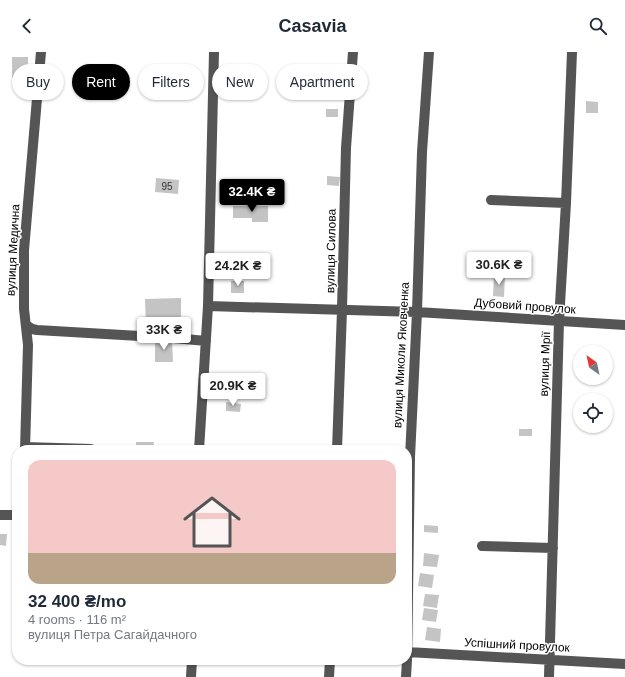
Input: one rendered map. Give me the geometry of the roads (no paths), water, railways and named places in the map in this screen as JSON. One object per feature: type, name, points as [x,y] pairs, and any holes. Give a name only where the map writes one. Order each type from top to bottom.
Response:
[{"type":"street","name":"вулиця Медична","points":[[25,445],[28,335],[24,309],[24,250],[41,52]]},
{"type":"street","points":[[199,445],[208,306],[214,52]]},
{"type":"street","name":"вулиця Силова","points":[[337,445],[346,148],[353,52]]},
{"type":"street","name":"вулиця Миколи Яковченка","points":[[411,445],[417,312],[422,152],[429,52]]},
{"type":"street","name":"вулиця Мрії","points":[[549,677],[559,321],[566,203],[572,52]]},
{"type":"street","points":[[491,200],[566,203]]},
{"type":"street","name":"Дубовий провулок","points":[[208,306],[417,312],[625,325]]},
{"type":"street","points":[[26,325],[37,330],[206,341]]},
{"type":"street","points":[[0,515],[12,515]]},
{"type":"street","points":[[482,546],[553,548]]},
{"type":"street","name":"Успішний провулок","points":[[412,652],[625,664]]},
{"type":"street","points":[[191,677],[192,665]]},
{"type":"street","points":[[329,677],[330,665]]},
{"type":"street","name":"вулиця Миколи Яковченка","points":[[406,677],[407,665]]}]
